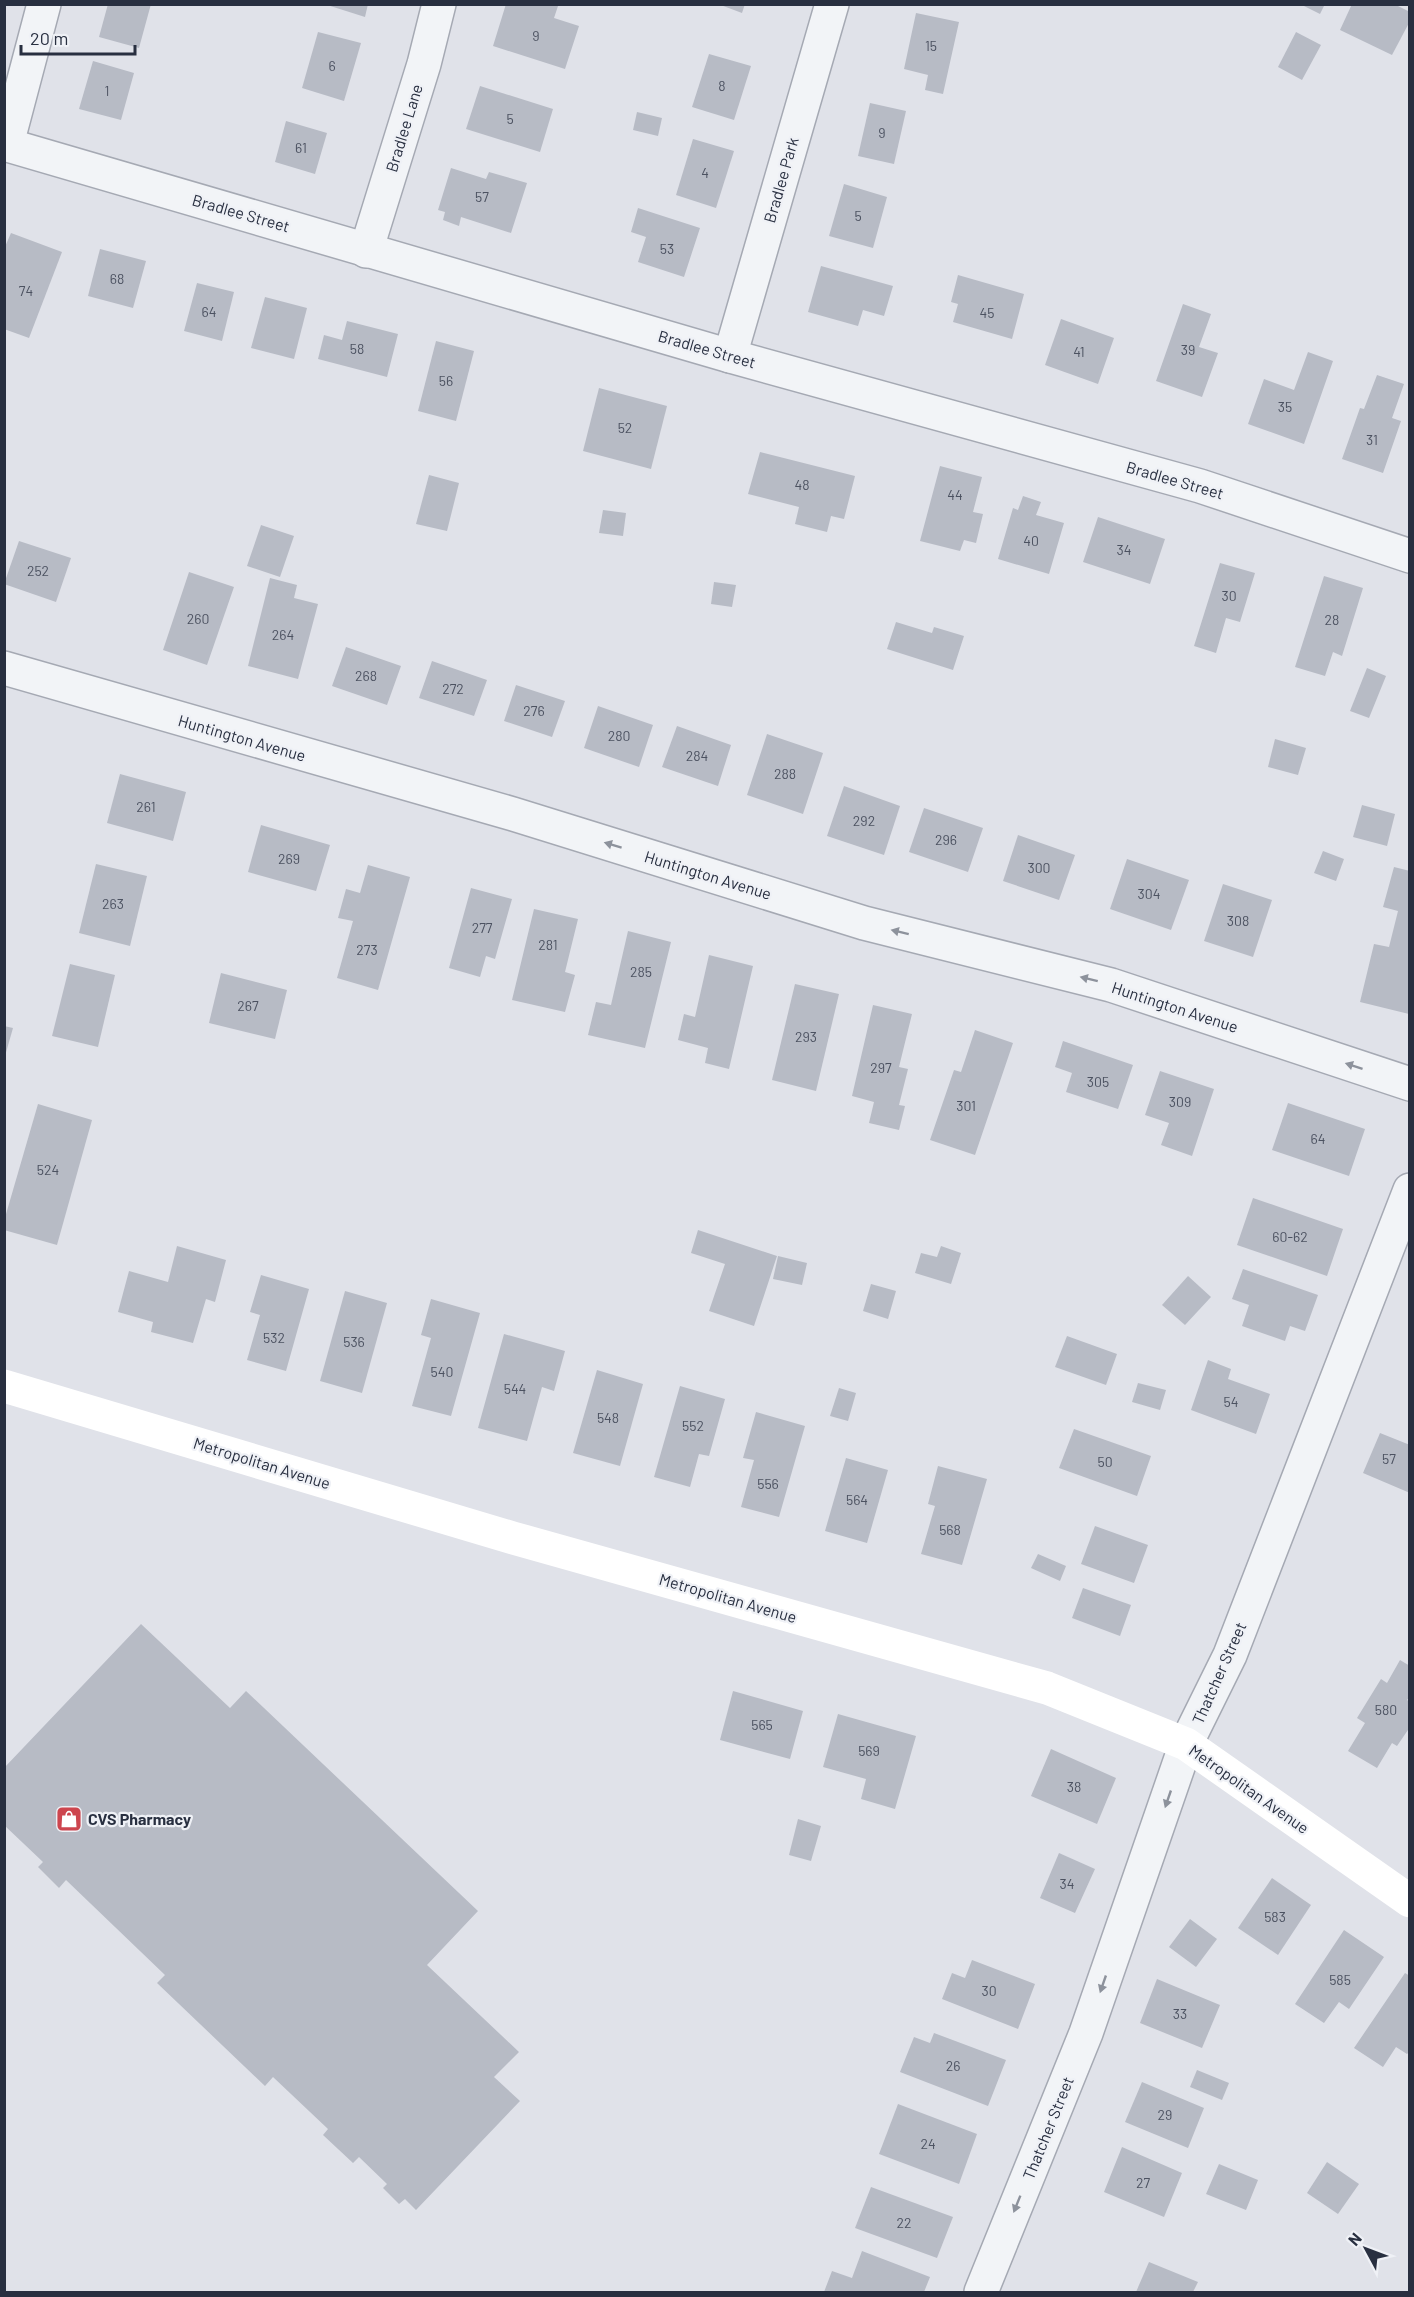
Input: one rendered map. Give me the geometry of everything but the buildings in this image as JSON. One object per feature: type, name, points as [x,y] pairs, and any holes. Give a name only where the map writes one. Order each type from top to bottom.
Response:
[{"type":"street","points":[[5,144],[44,4]]},
{"type":"street","name":"Bradlee Lane","points":[[366,250],[424,64],[440,4]]},
{"type":"street","name":"Bradlee Park","points":[[730,356],[832,4]]},
{"type":"street","name":"Bradlee Street","points":[[5,144],[730,356],[1200,486],[1410,556]]},
{"type":"street","name":"Huntington Avenue","points":[[4,669],[513,814],[864,923],[1111,985],[1410,1084]]},
{"type":"street","name":"Thatcher Street","points":[[981,2292],[1086,2033],[1186,1744],[1230,1655],[1410,1190]]},
{"type":"street","name":"Metropolitan Avenue","points":[[4,1386],[513,1538],[1047,1688],[1186,1744],[1410,1902]]},
{"type":"place","name":"CVS Pharmacy","points":[[69,1819]]}]
